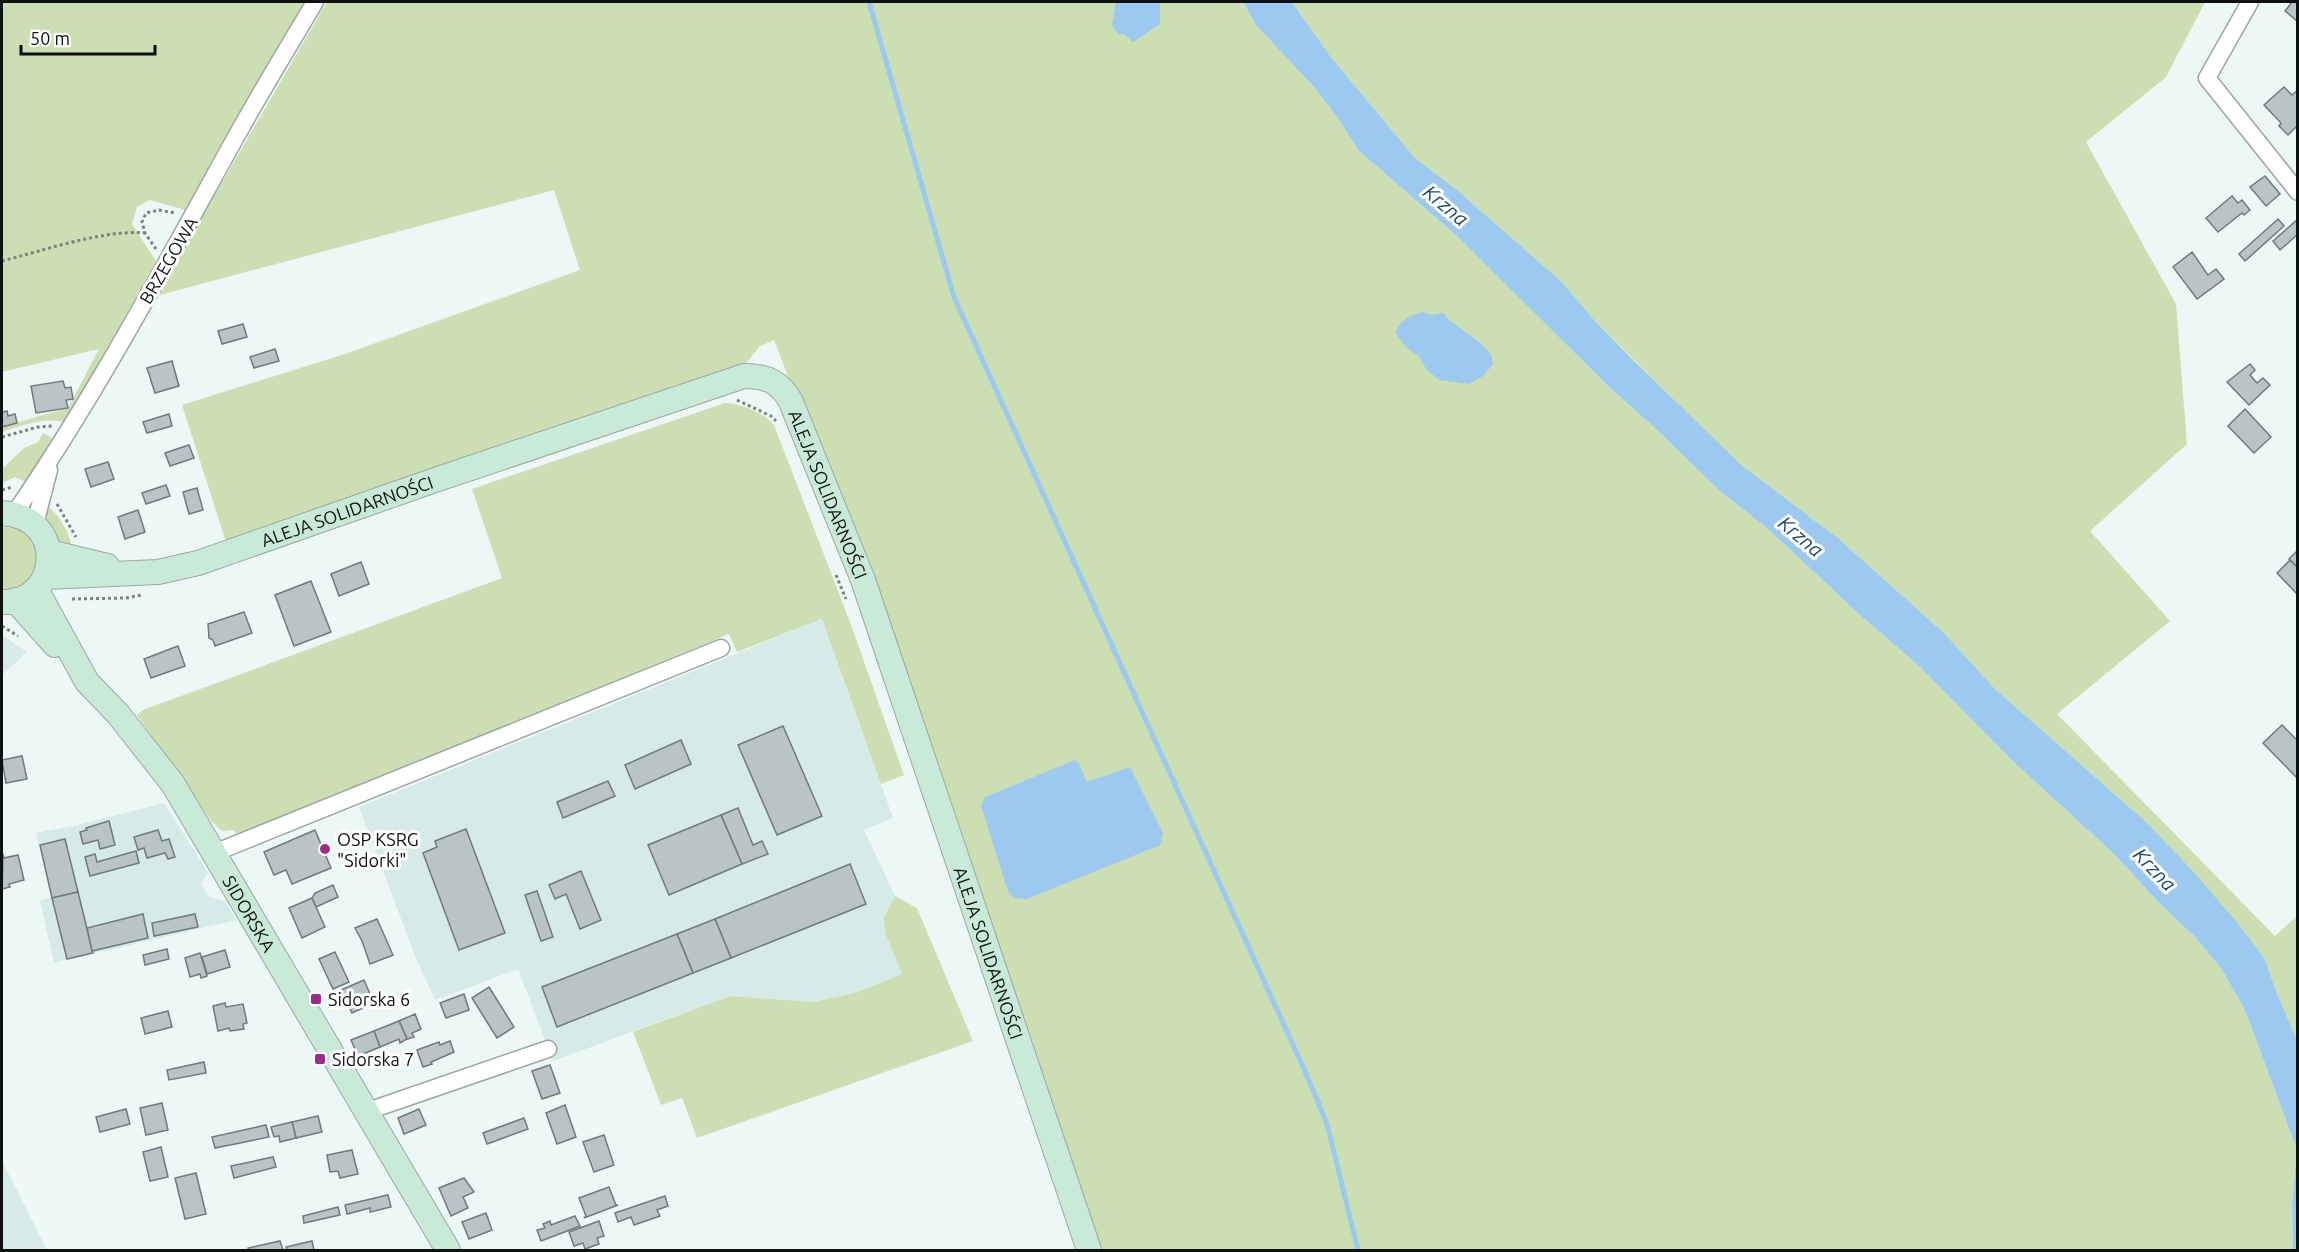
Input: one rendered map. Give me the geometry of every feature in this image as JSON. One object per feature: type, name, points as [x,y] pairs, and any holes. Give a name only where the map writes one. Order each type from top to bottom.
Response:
[{"type":"street","name":"BRZEGOWA","points":[[17,517],[168,260],[238,133],[315,2]]},
{"type":"street","points":[[2250,2],[2208,78],[2298,192]]},
{"type":"street","name":"ALEJA SOLIDARNOŚCI","points":[[133,572],[158,572],[198,563],[744,376],[756,376],[779,384],[791,402],[863,580],[1089,1251]]},
{"type":"street","points":[[24,592],[48,565],[49,552],[41,532],[17,517],[53,457]]},
{"type":"street","points":[[49,552],[133,572]]},
{"type":"street","points":[[24,592],[133,572]]},
{"type":"street","name":"SIDORSKA","points":[[24,592],[87,682],[118,714],[173,784],[448,1251]]},
{"type":"street","points":[[214,853],[721,648]]},
{"type":"street","points":[[365,1112],[548,1049]]},
{"type":"path","points":[[168,260],[145,233],[142,222],[146,213],[159,210],[192,217]]},
{"type":"path","points":[[2,261],[100,237],[132,232],[145,233]]},
{"type":"path","points":[[733,399],[771,416],[779,427]]},
{"type":"path","points":[[2,437],[49,426],[69,430]]},
{"type":"path","points":[[49,500],[58,504],[79,543]]},
{"type":"path","points":[[833,566],[849,608]]},
{"type":"path","points":[[70,605],[73,591]]},
{"type":"path","points":[[72,599],[126,598],[148,594]]},
{"type":"path","points":[[2,626],[23,640]]},
{"type":"shaded area","points":[[822,619],[893,818],[864,830],[895,896],[884,917],[885,933],[902,974],[855,993],[812,1002],[729,996],[553,1061],[518,969],[435,1000],[415,956],[359,807]]},
{"type":"shaded area","points":[[2,635],[27,652],[2,675]]},
{"type":"shaded area","points":[[164,803],[208,873],[201,883],[209,897],[225,901],[236,920],[54,963],[40,901],[51,897],[36,833]]},
{"type":"shaded area","points":[[2,1161],[24,1204],[47,1250],[2,1250]]},
{"type":"green space","points":[[2,2],[305,2],[185,210],[150,200],[137,207],[132,224],[156,261],[70,414],[64,422],[40,421],[2,432],[2,427],[68,408],[99,349],[2,372]]},
{"type":"green space","points":[[327,2],[1243,2],[1256,25],[1314,87],[1338,118],[1359,151],[1457,236],[1608,386],[1721,492],[1767,528],[1861,616],[1918,665],[2015,763],[2115,855],[2159,903],[2195,937],[2221,968],[2245,1010],[2297,1150],[2292,1204],[2293,1250],[1099,1250],[844,520],[774,340],[759,347],[742,366],[226,542],[182,405],[345,354],[580,270],[554,190],[156,296]]},
{"type":"green space","points":[[1292,2],[2205,2],[2166,77],[2086,142],[2176,304],[2187,444],[2090,531],[2170,621],[2057,714],[2275,936],[2297,916],[2297,1040],[2265,959],[2192,870],[2145,821],[1995,689],[1944,633],[1839,539],[1740,464],[1595,321],[1562,282],[1457,190],[1415,158],[1330,56]]},
{"type":"green space","points":[[725,403],[751,410],[764,416],[774,425],[850,622],[904,775],[881,784],[822,619],[737,652],[729,634],[310,807],[236,834],[234,830],[222,831],[212,822],[137,715],[143,710],[502,578],[472,489]]},
{"type":"green space","points":[[43,433],[52,438],[26,482],[15,477],[2,483],[2,469],[24,448],[38,442]]},
{"type":"green space","points":[[47,506],[64,525],[72,549],[51,533],[47,521]]},
{"type":"green space","points":[[2,527],[17,529],[28,536],[35,546],[37,558],[35,570],[28,580],[17,587],[2,590]]},
{"type":"green space","points":[[895,896],[917,908],[973,1041],[697,1138],[682,1098],[661,1105],[633,1032],[730,996],[812,1002],[855,993],[902,974],[885,933],[884,917]]},
{"type":"water","points":[[1116,2],[1160,2],[1160,24],[1133,42],[1124,34],[1118,34],[1112,26]]},
{"type":"water","name":"Krzna","points":[[1243,2],[1292,2],[1330,56],[1415,158],[1457,190],[1562,282],[1630,357],[1740,464],[1839,539],[1944,633],[1995,689],[2145,821],[2192,870],[2265,959],[2297,1040],[2297,1150],[2245,1010],[2221,968],[2195,937],[2159,903],[2115,855],[2015,763],[1918,665],[1861,616],[1767,528],[1721,492],[1608,386],[1457,236],[1359,151],[1338,118],[1314,87],[1256,25]]},
{"type":"water","points":[[1424,312],[1431,315],[1443,313],[1491,354],[1493,364],[1483,376],[1469,384],[1439,380],[1426,369],[1419,356],[1407,348],[1395,333],[1406,319]]},
{"type":"water","points":[[1075,760],[1087,782],[1130,767],[1163,833],[1160,845],[1027,899],[1014,898],[1008,891],[981,806],[985,797]]},
{"type":"water","points":[[2297,1150],[2297,1250],[2293,1250],[2292,1204]]},
{"type":"building","points":[[2292,2],[2298,2],[2298,22],[2285,11]]},
{"type":"building","points":[[2284,87],[2292,95],[2298,90],[2298,125],[2288,135],[2279,126],[2281,123],[2264,105]]},
{"type":"building","points":[[2265,176],[2280,194],[2266,206],[2250,187]]},
{"type":"building","points":[[2232,196],[2238,203],[2242,200],[2250,210],[2244,215],[2242,213],[2218,232],[2206,218]]},
{"type":"building","points":[[2278,219],[2284,226],[2245,261],[2239,254]]},
{"type":"building","points":[[2298,219],[2298,234],[2280,250],[2273,241]]},
{"type":"building","points":[[2192,252],[2208,275],[2216,269],[2224,279],[2197,299],[2173,267]]},
{"type":"building","points":[[243,324],[247,337],[222,344],[218,331]]},
{"type":"building","points":[[275,349],[279,361],[254,368],[250,357]]},
{"type":"building","points":[[172,361],[179,386],[155,393],[147,368]]},
{"type":"building","points":[[2250,364],[2255,370],[2250,375],[2257,383],[2263,378],[2270,385],[2249,405],[2227,382]]},
{"type":"building","points":[[63,381],[65,388],[71,387],[73,399],[66,400],[68,408],[36,413],[31,386]]},
{"type":"building","points":[[2245,409],[2271,437],[2254,453],[2228,426]]},
{"type":"building","points":[[7,411],[8,416],[15,414],[17,423],[2,427],[2,412]]},
{"type":"building","points":[[169,414],[172,426],[147,433],[143,422]]},
{"type":"building","points":[[189,445],[194,458],[170,466],[165,453]]},
{"type":"building","points":[[108,462],[114,479],[91,487],[85,469]]},
{"type":"building","points":[[166,485],[170,496],[146,504],[142,493]]},
{"type":"building","points":[[197,488],[203,510],[189,514],[183,492]]},
{"type":"building","points":[[138,510],[145,532],[125,539],[118,517]]},
{"type":"building","points":[[2298,550],[2298,567],[2297,567],[2289,559]]},
{"type":"building","points":[[2290,560],[2298,568],[2297,594],[2277,573]]},
{"type":"building","points":[[361,562],[369,584],[339,596],[331,574]]},
{"type":"building","points":[[311,581],[331,632],[294,646],[275,595]]},
{"type":"building","points":[[244,612],[252,633],[215,646],[213,640],[209,638],[208,624]]},
{"type":"building","points":[[178,646],[185,666],[151,678],[144,659]]},
{"type":"building","points":[[2282,725],[2298,741],[2298,779],[2263,743]]},
{"type":"building","points":[[783,726],[822,816],[777,835],[738,745]]},
{"type":"building","points":[[681,740],[691,764],[635,789],[625,765]]},
{"type":"building","points":[[22,756],[27,779],[6,783],[2,760]]},
{"type":"building","points":[[608,781],[615,796],[563,818],[557,802]]},
{"type":"building","points":[[738,808],[753,845],[762,841],[768,854],[742,864],[721,815]]},
{"type":"building","points":[[721,815],[742,864],[669,895],[648,845]]},
{"type":"building","points":[[109,821],[115,845],[100,849],[98,840],[83,844],[80,832]]},
{"type":"building","points":[[466,829],[505,933],[459,950],[423,853],[437,847],[435,841]]},
{"type":"building","points":[[158,830],[162,841],[169,839],[175,857],[168,859],[165,853],[147,858],[144,848],[138,850],[134,837]]},
{"type":"building","points":[[315,830],[331,868],[292,884],[286,870],[274,875],[264,852]]},
{"type":"building","points":[[65,839],[78,892],[52,898],[40,845]]},
{"type":"building","points":[[136,851],[139,863],[90,876],[85,857],[95,854],[97,862]]},
{"type":"building","points":[[3,854],[4,858],[18,855],[24,880],[9,884],[10,887],[2,889]]},
{"type":"building","points":[[850,864],[866,904],[731,958],[715,919]]},
{"type":"building","points":[[581,871],[601,920],[580,929],[566,894],[555,899],[549,885]]},
{"type":"building","points":[[333,885],[338,897],[316,907],[312,898],[315,893]]},
{"type":"building","points":[[537,891],[553,937],[541,941],[525,895]]},
{"type":"building","points":[[78,892],[93,953],[67,959],[52,898]]},
{"type":"building","points":[[312,898],[325,927],[302,938],[289,908]]},
{"type":"building","points":[[143,914],[148,938],[92,951],[87,928]]},
{"type":"building","points":[[195,914],[198,927],[154,936],[152,923]]},
{"type":"building","points":[[377,919],[393,955],[370,964],[355,928]]},
{"type":"building","points":[[715,919],[731,958],[693,973],[677,934]]},
{"type":"building","points":[[677,934],[693,973],[557,1027],[542,987]]},
{"type":"building","points":[[167,949],[169,959],[145,965],[143,955]]},
{"type":"building","points":[[225,950],[230,967],[207,974],[202,957]]},
{"type":"building","points":[[335,952],[349,982],[333,989],[319,959]]},
{"type":"building","points":[[200,953],[207,976],[201,978],[200,974],[190,977],[185,958]]},
{"type":"building","points":[[364,980],[374,1003],[352,1013],[341,990]]},
{"type":"building","points":[[489,987],[514,1027],[497,1038],[472,998]]},
{"type":"building","points":[[464,994],[469,1010],[446,1018],[440,1003]]},
{"type":"building","points":[[225,1003],[226,1007],[243,1004],[247,1023],[243,1024],[244,1029],[230,1031],[229,1028],[218,1031],[213,1006]]},
{"type":"building","points":[[168,1011],[172,1027],[145,1034],[141,1018]]},
{"type":"building","points":[[415,1014],[421,1029],[412,1033],[414,1037],[407,1039],[399,1021]]},
{"type":"building","points":[[399,1021],[407,1039],[400,1043],[399,1039],[380,1047],[374,1031]]},
{"type":"building","points":[[374,1031],[380,1047],[358,1056],[351,1040]]},
{"type":"building","points":[[450,1041],[454,1052],[423,1067],[417,1050],[439,1042],[440,1045]]},
{"type":"building","points":[[204,1062],[206,1073],[169,1080],[167,1070]]},
{"type":"building","points":[[550,1065],[560,1093],[542,1099],[532,1071]]},
{"type":"building","points":[[162,1103],[168,1130],[146,1135],[140,1108]]},
{"type":"building","points":[[565,1105],[576,1137],[557,1144],[546,1113]]},
{"type":"building","points":[[126,1109],[130,1124],[100,1132],[96,1117]]},
{"type":"building","points":[[419,1109],[426,1125],[404,1134],[398,1118]]},
{"type":"building","points":[[318,1116],[322,1132],[296,1138],[292,1122]]},
{"type":"building","points":[[524,1118],[528,1129],[487,1144],[483,1133]]},
{"type":"building","points":[[292,1122],[296,1138],[280,1142],[279,1136],[274,1137],[271,1127]]},
{"type":"building","points":[[266,1125],[269,1137],[215,1148],[212,1137]]},
{"type":"building","points":[[604,1135],[614,1165],[594,1172],[583,1142]]},
{"type":"building","points":[[161,1147],[168,1177],[150,1181],[143,1152]]},
{"type":"building","points":[[352,1150],[358,1174],[340,1178],[338,1171],[330,1172],[327,1155]]},
{"type":"building","points":[[273,1157],[276,1167],[234,1178],[231,1166]]},
{"type":"building","points":[[196,1173],[206,1214],[185,1219],[175,1178]]},
{"type":"building","points":[[464,1178],[474,1192],[463,1197],[468,1208],[451,1216],[439,1188]]},
{"type":"building","points":[[609,1187],[618,1205],[584,1218],[586,1216],[579,1198]]},
{"type":"building","points":[[388,1195],[391,1207],[370,1212],[370,1208],[347,1214],[345,1205]]},
{"type":"building","points":[[665,1196],[668,1206],[657,1210],[660,1216],[634,1225],[631,1217],[618,1222],[615,1213]]},
{"type":"building","points":[[338,1207],[340,1215],[304,1223],[303,1216]]},
{"type":"building","points":[[486,1213],[492,1230],[469,1239],[462,1222]]},
{"type":"building","points":[[575,1216],[580,1226],[541,1241],[537,1230],[545,1228],[543,1224],[550,1221],[551,1225]]},
{"type":"building","points":[[599,1221],[604,1236],[597,1238],[599,1244],[585,1249],[583,1243],[574,1246],[569,1232]]},
{"type":"building","points":[[280,1241],[283,1250],[248,1250],[248,1248]]},
{"type":"building","points":[[312,1241],[314,1250],[287,1250],[286,1247]]},
{"type":"waterway","points":[[869,2],[954,297],[1308,1078],[1327,1124],[1358,1250]]},
{"type":"place","name":"OSP KSRG \"Sidorki\"","points":[[325,849]]},
{"type":"place","name":"Sidorska 6","points":[[316,999]]},
{"type":"place","name":"Sidorska 7","points":[[320,1059]]}]
